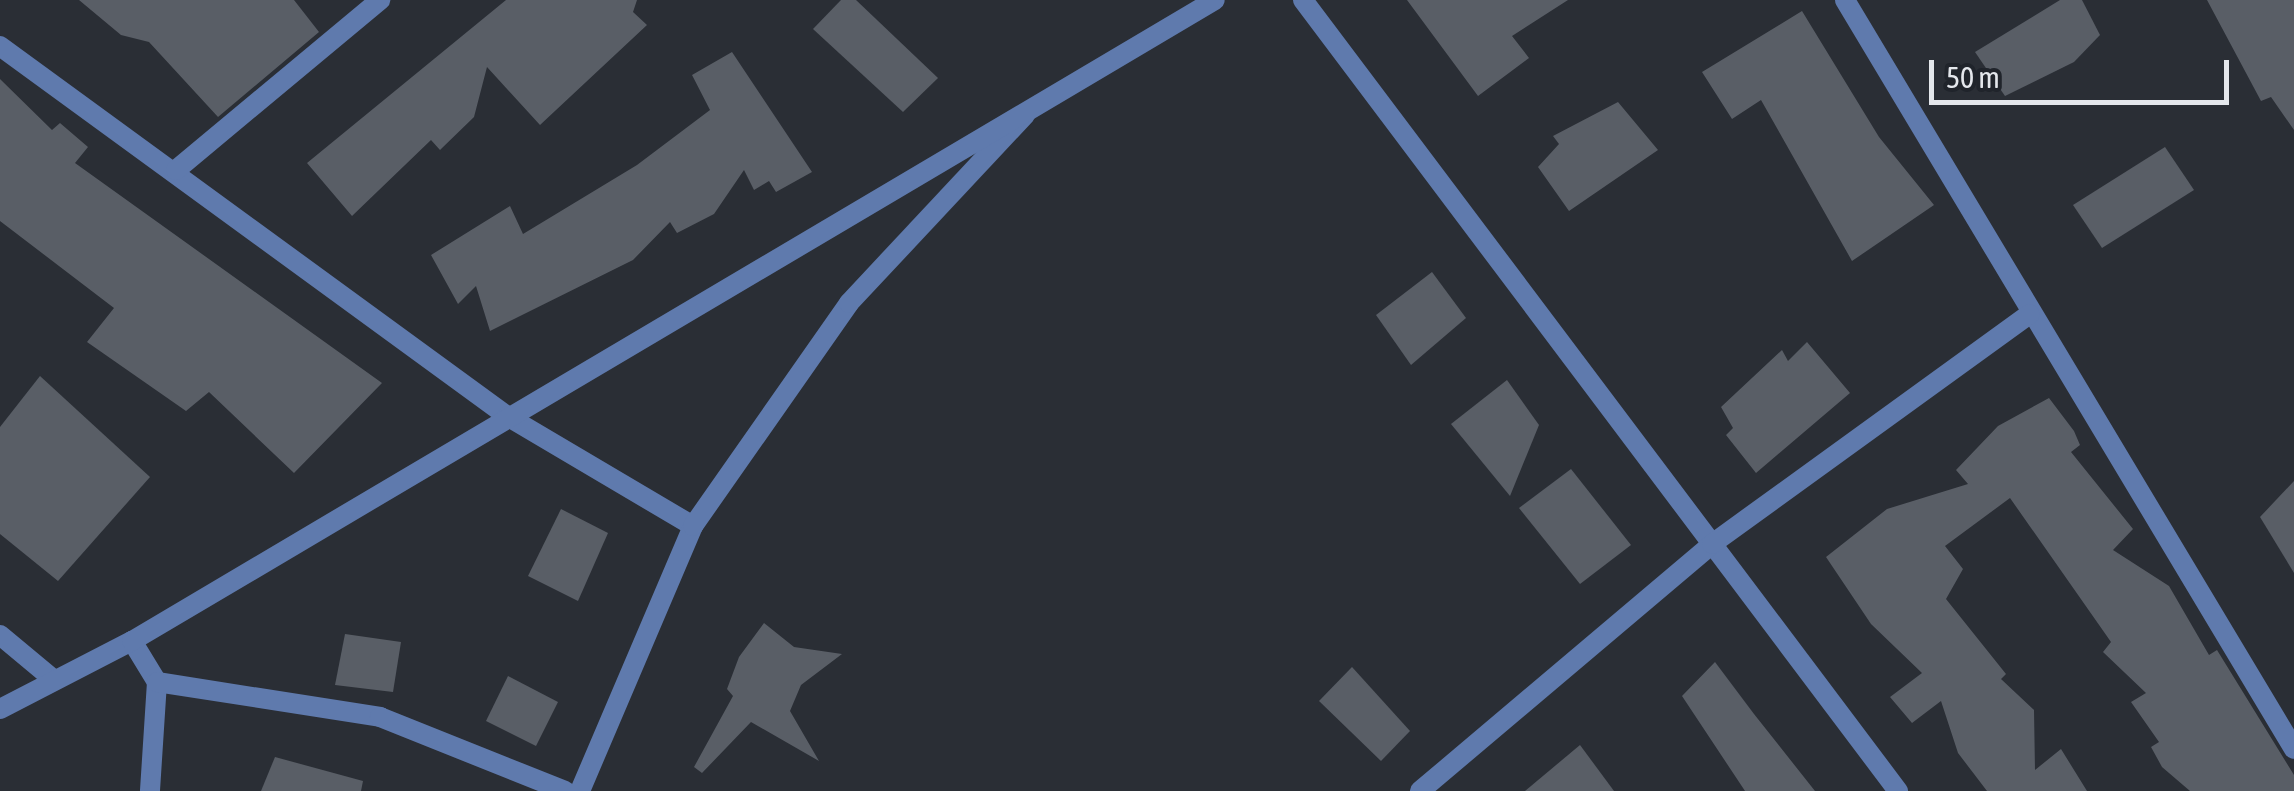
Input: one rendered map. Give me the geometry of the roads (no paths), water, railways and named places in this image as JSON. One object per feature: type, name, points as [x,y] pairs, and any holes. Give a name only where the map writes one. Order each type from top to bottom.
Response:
[{"type":"street","points":[[176,170],[380,0]]},
{"type":"street","points":[[0,709],[132,641],[1215,0]]},
{"type":"street","points":[[1302,0],[1898,791]]},
{"type":"street","points":[[1844,0],[2294,748]]},
{"type":"street","points":[[0,46],[176,170],[507,416],[693,526]]},
{"type":"street","points":[[580,791],[693,526],[850,303],[1032,107]]},
{"type":"street","points":[[1426,788],[1712,544],[2030,314]]},
{"type":"street","points":[[0,635],[54,680]]},
{"type":"street","points":[[132,641],[157,682],[150,791]]},
{"type":"street","points":[[157,682],[380,716],[565,791]]}]
